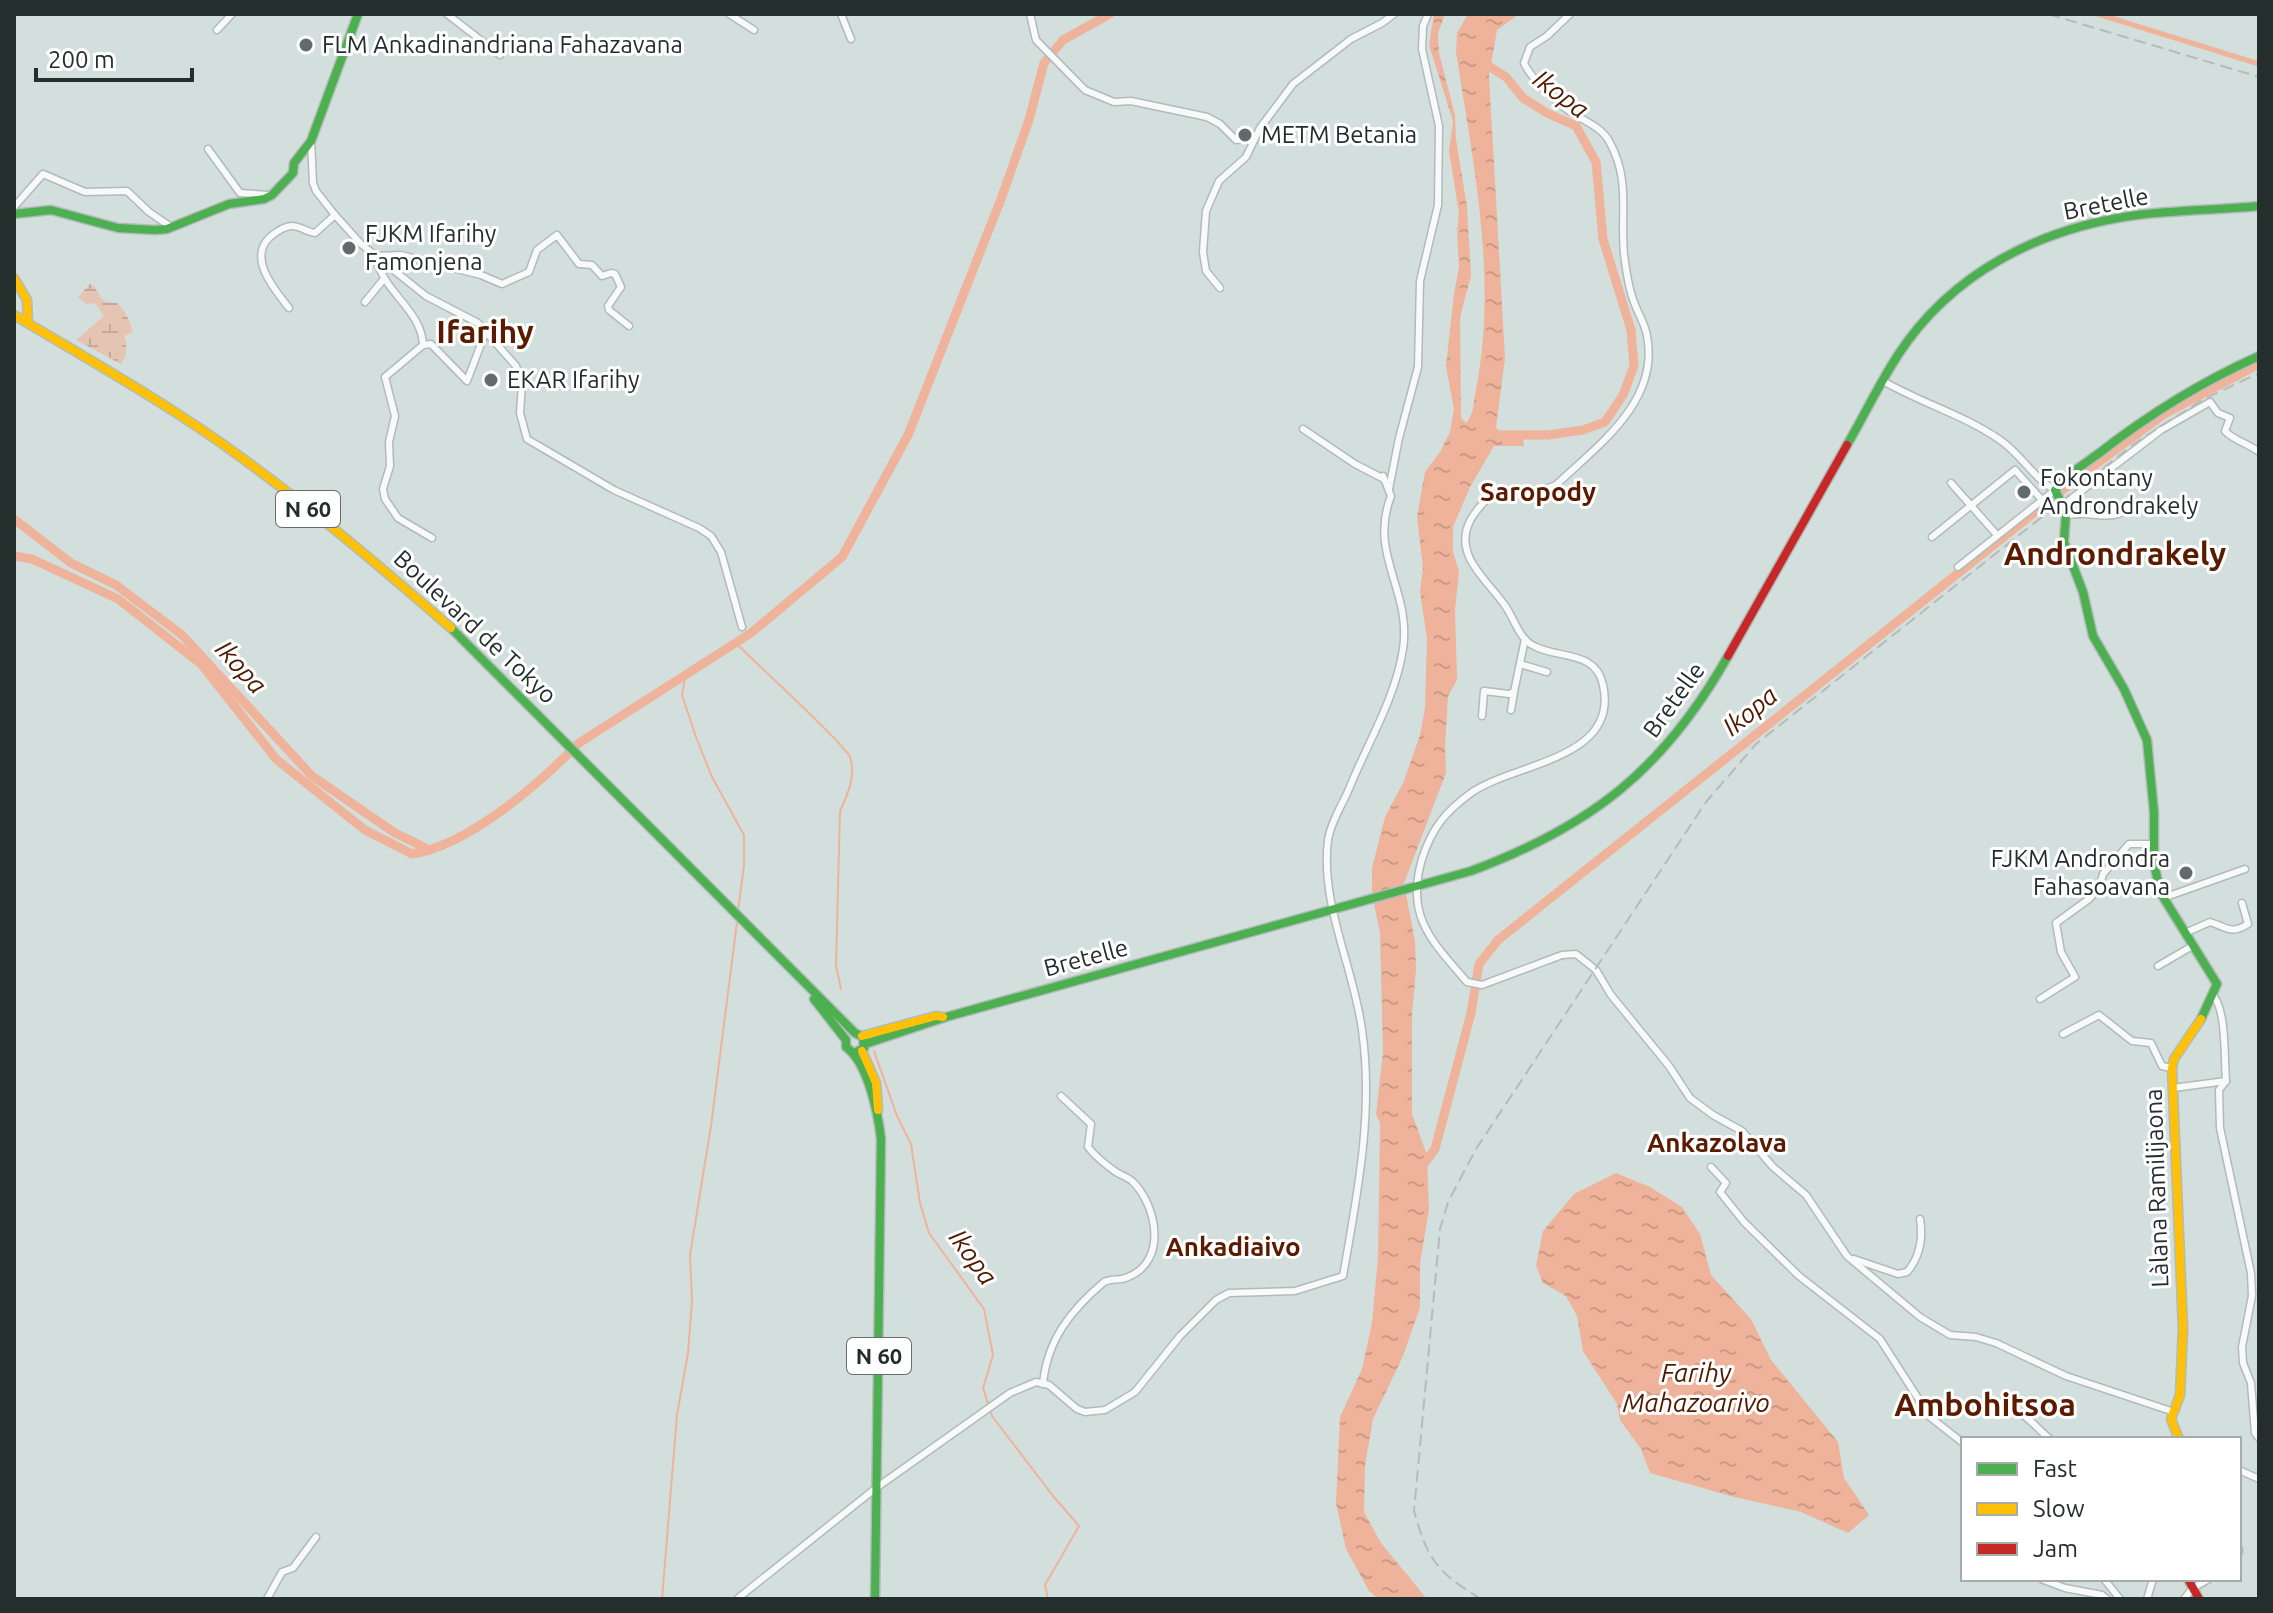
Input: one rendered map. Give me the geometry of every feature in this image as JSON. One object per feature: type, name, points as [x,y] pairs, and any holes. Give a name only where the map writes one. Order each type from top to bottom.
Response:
[{"type":"main road","points":[[14,214],[51,210],[118,228],[155,230],[171,227],[229,204],[272,195],[293,173],[294,163],[311,141],[358,14]]},
{"type":"main road","name":"Bretelle","points":[[860,1043],[936,1016],[946,1017],[1501,862],[1543,843],[1597,810],[1638,777],[1661,754],[1703,700],[1883,381],[1908,341],[1936,308],[1980,270],[2073,228],[2176,211],[2259,206]]},
{"type":"main road","points":[[14,278],[27,300],[28,323]]},
{"type":"main road","name":"Boulevard de Tokyo","points":[[14,315],[185,418],[376,563],[452,629],[570,744],[860,1043],[879,1098],[882,1204],[875,1599]]},
{"type":"main road","points":[[2212,994],[2217,987],[2216,979],[2163,898],[2155,873],[2152,844],[2154,812],[2147,740],[2124,689],[2093,636],[2080,583],[2064,542],[2066,516],[2058,497],[2060,483],[2122,435],[2169,403],[2259,356]]},
{"type":"main road","points":[[801,981],[846,1040],[846,1047],[860,1043]]},
{"type":"main road","name":"Làlana Ramilijaona","points":[[2174,1412],[2180,1395],[2183,1329],[2172,1068],[2174,1059],[2192,1037],[2212,994]]},
{"type":"main road","points":[[846,1040],[860,1043]]},
{"type":"main road","points":[[2174,1412],[2171,1419],[2178,1437]]},
{"type":"main road","points":[[2189,1581],[2199,1599]]},
{"type":"street","points":[[217,30],[232,14]]},
{"type":"street","points":[[447,14],[500,55]]},
{"type":"street","points":[[841,14],[851,39]]},
{"type":"street","points":[[1030,14],[1036,40],[1085,90],[1114,102],[1131,101],[1207,117],[1220,124],[1236,140],[1247,139],[1252,143]]},
{"type":"street","points":[[1220,288],[1204,264],[1206,211],[1219,181],[1246,157],[1276,105],[1305,73],[1351,39],[1394,14]]},
{"type":"street","points":[[1303,429],[1355,464],[1383,476],[1389,489],[1418,367],[1420,281],[1438,205],[1439,126],[1422,49],[1423,26],[1428,14]]},
{"type":"street","points":[[1570,14],[1530,47],[1524,63],[1566,109],[1597,128],[1610,142],[1625,190],[1623,242],[1630,290],[1649,347],[1647,365],[1638,396],[1611,434],[1556,485],[1545,490],[1505,492],[1479,507],[1465,536],[1465,553],[1503,602],[1525,639],[1534,646],[1580,658],[1598,672],[1605,699],[1598,725],[1586,739],[1547,763],[1503,777],[1472,792],[1444,816],[1429,836],[1415,887],[1424,931],[1472,984],[1482,985],[1562,955],[1576,954],[1596,970],[1611,995],[1669,1066],[1690,1098],[1742,1131],[1773,1167],[1806,1195],[1847,1256],[1920,1317],[1944,1333],[1996,1343],[2066,1376],[2174,1412]]},
{"type":"street","points":[[730,15],[754,30]]},
{"type":"street","points":[[311,141],[313,183],[335,215],[376,256],[426,296],[478,323],[520,374],[520,413],[527,439],[614,490],[685,521],[711,536],[721,552],[742,627]]},
{"type":"street","points":[[208,149],[240,193],[272,195]]},
{"type":"street","points":[[14,207],[43,174],[85,192],[127,191],[171,227]]},
{"type":"street","points":[[289,308],[265,273],[261,252],[263,244],[287,226],[294,225],[315,233],[335,215]]},
{"type":"street","points":[[376,256],[401,255],[481,275],[502,284],[529,272],[537,250],[557,235],[579,264],[592,265],[602,276],[615,274],[621,287],[608,306],[609,310],[629,326]]},
{"type":"street","points":[[376,256],[383,280],[420,326],[423,345]]},
{"type":"street","points":[[365,302],[383,280]]},
{"type":"street","points":[[432,538],[398,518],[385,499],[383,489],[390,466],[390,434],[395,416],[385,377],[423,345],[435,345],[467,381],[486,331]]},
{"type":"street","points":[[1883,381],[1987,431],[2013,450],[2058,497]]},
{"type":"street","points":[[1958,567],[2042,500],[2058,497],[2210,402],[2218,413],[2230,417],[2225,431],[2259,452]]},
{"type":"street","points":[[1932,537],[2015,470],[2042,500]]},
{"type":"street","points":[[737,1599],[876,1488],[1010,1393],[1036,1382],[1049,1385],[1077,1409],[1085,1412],[1105,1410],[1135,1392],[1180,1336],[1216,1300],[1229,1293],[1295,1291],[1343,1276],[1358,1187],[1367,1068],[1328,840],[1337,812],[1393,686],[1403,645],[1401,596],[1383,547],[1384,513],[1391,496],[1383,476]]},
{"type":"street","points":[[1951,483],[1997,535]]},
{"type":"street","points":[[2066,516],[2076,513],[2108,517],[2125,513],[2132,505]]},
{"type":"street","points":[[1511,710],[1525,639]]},
{"type":"street","points":[[1520,664],[1547,672]]},
{"type":"street","points":[[1482,716],[1484,691],[1514,692]]},
{"type":"street","points":[[2040,999],[2075,977],[2061,952],[2056,923],[2089,899],[2099,888],[2103,874],[2129,844],[2152,844]]},
{"type":"street","points":[[2163,898],[2245,869]]},
{"type":"street","points":[[2185,933],[2210,922],[2232,931],[2241,928],[2248,921],[2242,903]]},
{"type":"street","points":[[2158,966],[2194,945]]},
{"type":"street","points":[[2212,994],[2217,999],[2223,1031],[2226,1081],[2219,1090],[2220,1128],[2249,1258],[2252,1296],[2242,1355],[2251,1383],[2255,1433],[2259,1438]]},
{"type":"street","points":[[2063,1034],[2099,1015],[2132,1041],[2151,1043],[2162,1066],[2172,1068]]},
{"type":"street","points":[[2173,1088],[2226,1081]]},
{"type":"street","points":[[1043,1384],[1045,1364],[1059,1330],[1104,1282],[1112,1278],[1127,1278],[1140,1269],[1152,1250],[1156,1231],[1150,1209],[1131,1180],[1116,1172],[1088,1147],[1091,1124],[1061,1096]]},
{"type":"street","points":[[1711,1167],[1726,1183],[1720,1192],[1744,1222],[1799,1276],[1880,1339],[1930,1417],[1961,1441]]},
{"type":"street","points":[[1847,1256],[1898,1274],[1907,1272],[1923,1235],[1920,1219]]},
{"type":"street","points":[[2022,1414],[2048,1437]]},
{"type":"street","points":[[267,1599],[282,1572],[293,1568],[316,1537]]},
{"type":"street","points":[[2046,1581],[2102,1595],[2107,1599]]},
{"type":"street","points":[[2106,1581],[2120,1599]]},
{"type":"street","points":[[2184,1599],[2193,1588],[2205,1581]]},
{"type":"green space","points":[[90,284],[105,301],[120,306],[130,324],[133,332],[124,336],[126,350],[121,364],[76,340],[104,316],[95,303],[86,304],[78,297]]},
{"type":"water","points":[[1434,14],[1445,14],[1438,33],[1439,53],[1455,115],[1467,207],[1471,276],[1460,317],[1461,418],[1466,423],[1473,407],[1485,305],[1481,220],[1456,52],[1457,33],[1468,14],[1519,14],[1497,30],[1489,76],[1505,358],[1496,427],[1503,439],[1523,438],[1524,446],[1494,446],[1470,487],[1453,527],[1453,552],[1459,572],[1455,610],[1457,680],[1448,696],[1446,773],[1404,883],[1415,942],[1416,970],[1412,1014],[1412,1114],[1427,1155],[1429,1210],[1420,1263],[1420,1307],[1403,1356],[1373,1419],[1365,1465],[1364,1512],[1381,1543],[1427,1599],[1378,1599],[1369,1591],[1346,1549],[1336,1503],[1340,1417],[1362,1369],[1372,1323],[1378,1257],[1380,1123],[1376,1114],[1383,1052],[1380,933],[1372,894],[1372,868],[1385,817],[1404,781],[1420,735],[1425,708],[1427,638],[1420,592],[1423,568],[1417,517],[1425,472],[1450,432],[1454,409],[1446,366],[1459,267],[1459,213],[1449,151],[1453,121],[1429,45]]},
{"type":"water","name":"Farihy Mahazoarivo","points":[[1616,1173],[1650,1187],[1682,1207],[1700,1234],[1711,1275],[1751,1319],[1771,1360],[1838,1442],[1844,1478],[1869,1515],[1848,1533],[1801,1512],[1650,1473],[1641,1449],[1620,1420],[1617,1404],[1583,1351],[1577,1316],[1566,1296],[1543,1283],[1536,1265],[1543,1231],[1574,1194]]},
{"type":"waterway","points":[[14,556],[32,559],[118,599],[201,664],[277,760],[365,830],[412,854],[457,839],[524,794],[579,743],[751,633],[842,557],[908,435],[1001,199],[1029,120],[1044,63],[1063,40],[1110,14]]},
{"type":"waterway","points":[[2098,14],[2259,64]]},
{"type":"waterway","name":"Ikopa","points":[[1484,63],[1506,77],[1523,98],[1576,126],[1596,162],[1603,239],[1631,330],[1634,366],[1623,395],[1605,422],[1583,430],[1548,435],[1488,435]]},
{"type":"waterway","name":"Ikopa","points":[[1420,1169],[1435,1149],[1471,1013],[1479,964],[1498,940],[2085,472],[2164,414],[2259,364]]},
{"type":"waterway","name":"Ikopa","points":[[14,519],[71,563],[116,585],[182,635],[312,776],[395,833],[430,850]]},
{"type":"waterway","name":"Ikopa","points":[[736,643],[850,757],[852,778],[840,811],[836,966],[841,989]]},
{"type":"waterway","points":[[686,673],[682,695],[696,737],[712,777],[744,835],[738,911]]},
{"type":"waterway","points":[[662,1599],[677,1415],[688,1353],[692,1301],[690,1255],[711,1126],[737,922]]},
{"type":"waterway","name":"Ikopa","points":[[874,1051],[897,1116],[911,1144],[920,1203],[929,1233],[984,1309],[993,1355],[983,1388],[992,1416],[1079,1526],[1045,1585],[1048,1599]]},
{"type":"railway","points":[[2048,14],[2259,77]]},
{"type":"railway","points":[[1481,1599],[1436,1564],[1424,1542],[1414,1511],[1440,1229],[1448,1202],[1476,1149],[1706,802],[1756,744],[2135,443],[2202,400],[2259,373]]},
{"type":"traffic: fast","points":[[14,214],[51,210],[118,228],[155,230],[167,229],[229,204],[272,195],[293,173],[294,163],[311,141],[358,14]]},
{"type":"traffic: fast","points":[[1847,445],[1891,366],[1920,326],[1945,300],[2002,259],[2033,243],[2101,221],[2152,213],[2259,206]]},
{"type":"traffic: fast","points":[[2201,1019],[2217,984],[2160,892],[2154,863],[2154,812],[2147,740],[2124,689],[2093,636],[2083,592],[2064,542],[2066,513],[2055,490],[2075,470],[2136,426],[2196,388],[2259,356]]},
{"type":"traffic: fast","points":[[451,628],[855,1033],[863,1037],[864,1048],[854,1053]]},
{"type":"traffic: fast","points":[[865,1044],[946,1017],[1471,871],[1514,853],[1589,813],[1621,789],[1678,731],[1728,656]]},
{"type":"traffic: fast","points":[[814,999],[846,1040],[846,1047],[854,1054],[866,1076],[881,1139],[875,1599]]},
{"type":"traffic: slow","points":[[14,278],[27,300],[28,323]]},
{"type":"traffic: slow","points":[[14,315],[159,402],[242,458],[374,562],[451,628]]},
{"type":"traffic: slow","points":[[862,1036],[936,1016],[943,1017]]},
{"type":"traffic: slow","points":[[2178,1437],[2171,1419],[2180,1395],[2183,1329],[2172,1068],[2174,1059],[2201,1019]]},
{"type":"traffic: slow","points":[[862,1051],[876,1083],[878,1110]]},
{"type":"traffic: jam","points":[[1728,656],[1847,445]]},
{"type":"traffic: jam","points":[[2189,1581],[2199,1599]]},
{"type":"place","name":"FLM Ankadinandriana Fahazavana","points":[[306,45]]},
{"type":"place","name":"METM Betania","points":[[1245,135]]},
{"type":"place","name":"FJKM Ifarihy Famonjena","points":[[349,248]]},
{"type":"place","name":"EKAR Ifarihy","points":[[491,380]]},
{"type":"place","name":"Fokontany Androndrakely","points":[[2024,492]]},
{"type":"place","name":"FJKM Androndra Fahasoavana","points":[[2186,873]]},
{"type":"district","name":"Ifarihy","points":[[485,332]]},
{"type":"district","name":"Saropody","points":[[1538,492]]},
{"type":"district","name":"Androndrakely","points":[[2115,554]]},
{"type":"district","name":"Ankazolava","points":[[1717,1143]]},
{"type":"district","name":"Ankadiaivo","points":[[1233,1247]]},
{"type":"district","name":"Ambohitsoa","points":[[1985,1405]]}]
